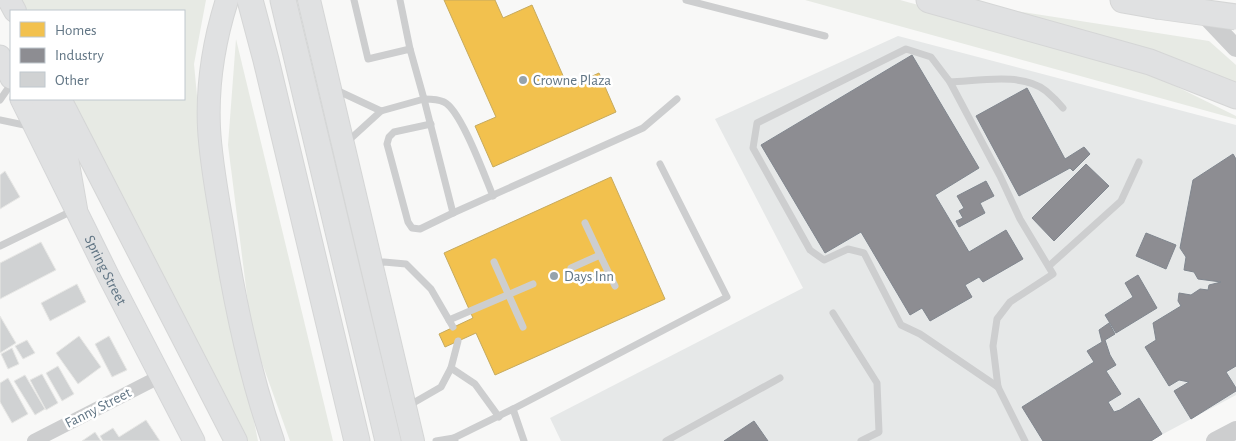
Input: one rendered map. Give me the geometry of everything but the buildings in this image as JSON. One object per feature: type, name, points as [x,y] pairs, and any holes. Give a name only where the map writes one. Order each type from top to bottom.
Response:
[{"type":"highway","points":[[227,0],[215,49],[209,96],[212,160],[233,288],[252,370],[273,441]]},
{"type":"highway","points":[[250,0],[357,441]]},
{"type":"highway","points":[[283,0],[388,441]]},
{"type":"highway","points":[[309,0],[413,441]]},
{"type":"highway","points":[[929,0],[1150,62],[1236,96]]},
{"type":"highway","points":[[1123,0],[1236,17]]},
{"type":"highway","points":[[42,100],[66,152],[76,209]]},
{"type":"highway","points":[[61,100],[236,441]]},
{"type":"main road","points":[[0,56],[10,76]]},
{"type":"main road","name":"Spring Street","points":[[22,100],[194,441]]},
{"type":"street","points":[[1191,0],[1236,48]]},
{"type":"street","name":"Fanny Street","points":[[34,441],[161,376]]},
{"type":"street","points":[[1215,441],[1236,430]]},
{"type":"lane","points":[[354,0],[368,59],[410,49]]},
{"type":"lane","points":[[400,0],[410,49],[453,213]]},
{"type":"lane","points":[[686,0],[825,36]]},
{"type":"lane","points":[[998,387],[920,334],[902,325],[864,252],[848,249],[824,260],[810,250],[752,148],[757,123],[906,49],[930,57],[950,82],[1000,176],[1020,219],[1053,274],[1010,302],[997,318],[993,346],[998,387],[1025,441]]},
{"type":"lane","points":[[950,82],[995,79],[1033,84],[1045,90],[1063,108]]},
{"type":"lane","points":[[0,100],[10,85]]},
{"type":"lane","points":[[330,87],[381,111]]},
{"type":"lane","points":[[344,146],[381,111],[424,99],[445,102],[452,108],[469,140],[493,196]]},
{"type":"lane","points":[[431,124],[394,132],[389,137],[387,144],[408,222],[412,228],[420,229],[642,128],[678,99]]},
{"type":"lane","points":[[0,120],[36,127]]},
{"type":"lane","points":[[1049,266],[1121,201],[1139,162]]},
{"type":"lane","points":[[436,441],[454,439],[727,297],[660,164]]},
{"type":"lane","points":[[0,246],[76,209]]},
{"type":"lane","points":[[585,223],[616,286]]},
{"type":"lane","points":[[571,268],[600,255]]},
{"type":"lane","points":[[372,264],[384,262],[406,264],[431,289],[453,327]]},
{"type":"lane","points":[[494,262],[523,327]]},
{"type":"lane","points":[[449,320],[533,284]]},
{"type":"lane","points":[[833,313],[877,383],[879,432],[861,441]]},
{"type":"lane","points":[[406,408],[441,387],[451,368],[458,341]]},
{"type":"lane","points":[[451,368],[475,384],[498,417]]},
{"type":"lane","points":[[666,441],[780,378]]},
{"type":"lane","points":[[513,409],[524,441]]},
{"type":"shaded area","points":[[20,0],[206,0],[194,64],[205,180],[258,441],[247,441],[72,100],[185,100],[185,10],[25,10]]},
{"type":"shaded area","points":[[805,0],[900,0],[1010,30],[1151,74],[1236,116],[1236,119]]},
{"type":"shaded area","points":[[1016,11],[1209,41],[1236,65],[1236,85],[1182,63]]},
{"type":"shaded area","points":[[898,36],[1236,125],[1236,395],[1150,441],[561,441],[550,418],[803,288],[715,119]]},
{"type":"shaded area","points":[[236,39],[333,441],[290,441],[252,335],[228,145]]},
{"type":"place","name":"Crowne Plaza","points":[[523,80]]},
{"type":"place","name":"Days Inn","points":[[554,276]]}]
